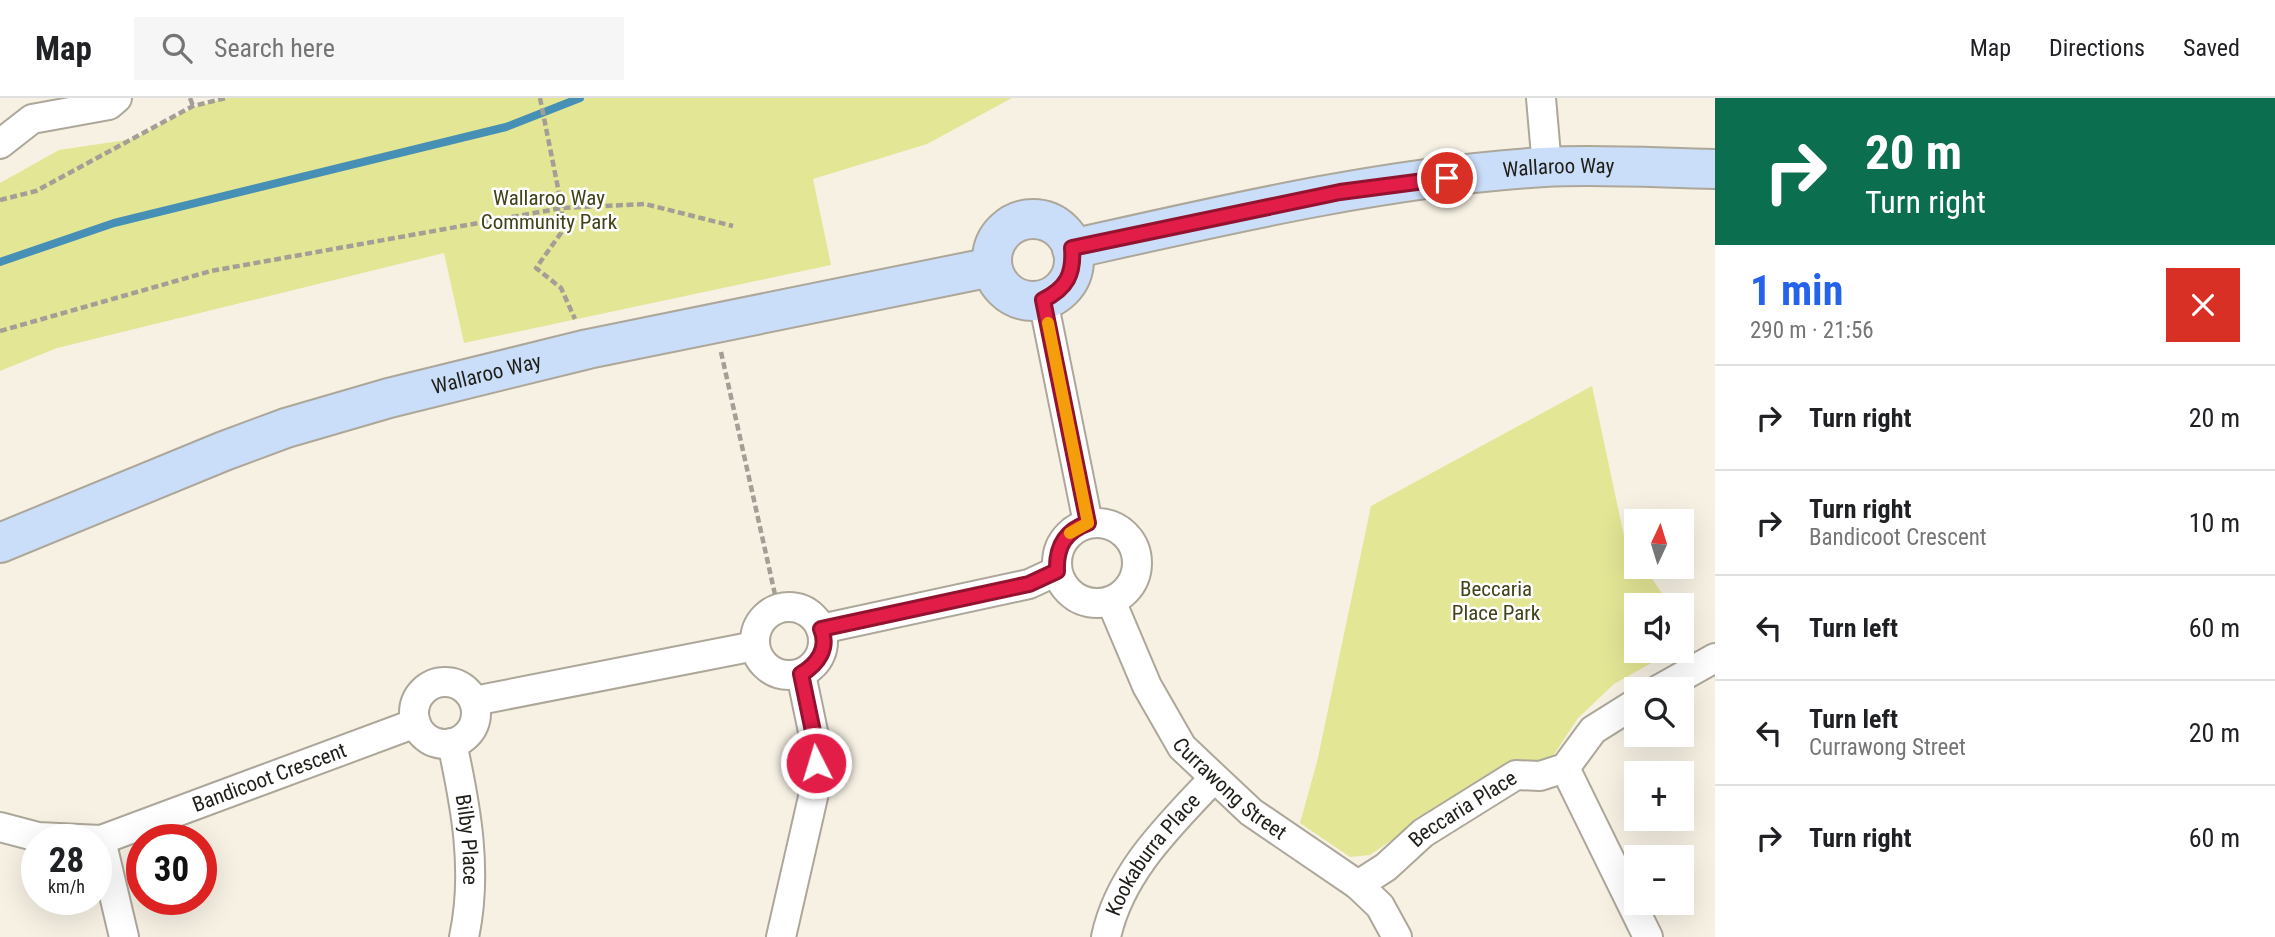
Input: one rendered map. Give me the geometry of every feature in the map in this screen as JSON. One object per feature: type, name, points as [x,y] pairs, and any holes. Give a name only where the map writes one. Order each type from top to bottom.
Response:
[{"type":"street","points":[[0,144],[32,119],[109,104],[117,98]]},
{"type":"street","points":[[1541,98],[1547,167]]},
{"type":"street","name":"Wallaroo Way","points":[[1072,248],[1340,192],[1547,167],[1715,169]]},
{"type":"street","points":[[1026,219],[1051,223],[1062,230],[1072,248],[1071,276],[1056,293],[1043,300],[1018,298],[1006,291],[992,267],[996,242],[1014,223],[1026,219]]},
{"type":"street","name":"Wallaroo Way","points":[[0,543],[286,428],[389,398],[587,349],[992,267]]},
{"type":"street","points":[[1043,300],[1088,523]]},
{"type":"street","points":[[1088,523],[1115,526],[1134,545],[1137,572],[1132,584],[1111,601],[1097,603],[1071,594],[1057,571],[1056,559],[1066,536],[1088,523]]},
{"type":"street","points":[[821,629],[1029,584],[1057,571]]},
{"type":"street","name":"Currawong Street","points":[[1111,601],[1147,686],[1182,747],[1213,779],[1251,811],[1358,885],[1380,906],[1397,937]]},
{"type":"street","points":[[778,608],[802,609],[812,615],[821,629],[823,648],[819,659],[801,674],[791,676],[771,671],[757,656],[755,646],[760,623],[778,608]]},
{"type":"street","points":[[474,701],[755,646]]},
{"type":"street","points":[[1681,677],[1715,658]]},
{"type":"street","points":[[781,937],[816,784],[815,741],[801,674]]},
{"type":"street","points":[[439,682],[460,685],[474,701],[476,712],[470,731],[452,743],[434,742],[420,731],[416,723],[416,702],[421,693],[439,682]]},
{"type":"street","points":[[1624,711],[1593,730],[1565,768],[1648,937]]},
{"type":"street","name":"Bandicoot Crescent","points":[[112,836],[416,723]]},
{"type":"street","name":"Bilby Place","points":[[452,743],[470,849],[469,915],[464,937]]},
{"type":"street","name":"Beccaria Place","points":[[1358,885],[1386,867],[1423,833],[1516,775],[1540,776],[1565,768]]},
{"type":"street","name":"Kookaburra Place","points":[[1106,937],[1111,914],[1134,869],[1163,831],[1213,779]]},
{"type":"street","name":"Bandicoot Crescent","points":[[0,827],[21,833]]},
{"type":"street","points":[[112,886],[124,937]]},
{"type":"path","points":[[190,98],[193,106]]},
{"type":"path","points":[[0,200],[36,191],[193,106],[226,98]]},
{"type":"path","points":[[540,98],[562,208],[561,233],[536,268],[561,288],[587,349]]},
{"type":"path","points":[[0,331],[211,271],[562,208],[645,204],[733,226]]},
{"type":"path","points":[[716,324],[727,390],[778,608]]},
{"type":"green space","name":"Wallaroo Way Community Park","points":[[225,98],[1012,98],[927,144],[813,179],[831,265],[464,343],[444,253],[57,348],[0,371],[0,183],[59,150],[133,139],[195,107]]},
{"type":"green space","name":"Beccaria Place Park","points":[[1592,386],[1624,536],[1624,579],[1652,579],[1662,593],[1624,593],[1624,663],[1652,663],[1614,684],[1578,718],[1549,762],[1426,816],[1370,855],[1350,857],[1300,823],[1317,762],[1371,506]]},
{"type":"waterway","points":[[0,262],[114,223],[506,127],[580,98]]},
{"type":"slow traffic","points":[[1048,323],[1088,523],[1076,527],[1070,533]]},
{"type":"route","points":[[816,763],[815,741],[801,674],[812,668],[819,659],[824,635],[821,629],[1029,584],[1057,571],[1056,559],[1066,536],[1076,527],[1088,523],[1043,300],[1065,286],[1071,276],[1072,248],[1340,192],[1447,178]]}]
